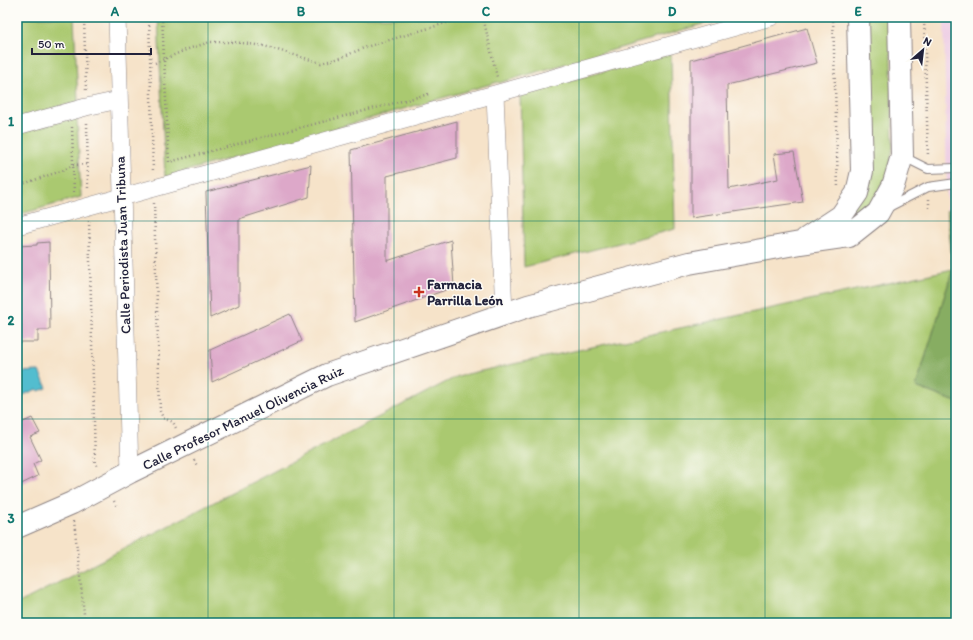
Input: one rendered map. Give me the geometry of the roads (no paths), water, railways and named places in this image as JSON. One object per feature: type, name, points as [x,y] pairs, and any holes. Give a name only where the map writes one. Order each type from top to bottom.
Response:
[{"type":"street","name":"Calle Periodista Juan Tribuna","points":[[117,17],[130,472]]},
{"type":"street","points":[[17,226],[498,94],[771,17]]},
{"type":"street","points":[[800,243],[841,216],[856,193],[862,171],[858,17]]},
{"type":"street","points":[[878,213],[893,186],[902,156],[899,17]]},
{"type":"street","points":[[498,94],[504,314]]},
{"type":"street","points":[[17,126],[86,107],[119,100]]},
{"type":"street","name":"Calle Profesor Manuel Olivencia Ruiz","points":[[17,527],[72,503],[130,472],[327,375],[528,306],[689,263],[800,243],[849,236],[878,213]]},
{"type":"lane","points":[[902,156],[928,169],[956,168]]},
{"type":"lane","points":[[878,213],[928,187],[956,183]]},
{"type":"water","points":[[39,371],[47,388],[39,391],[37,389],[17,398],[17,372]]},
{"type":"place","name":"Farmacia Parrilla León","points":[[419,292]]}]
